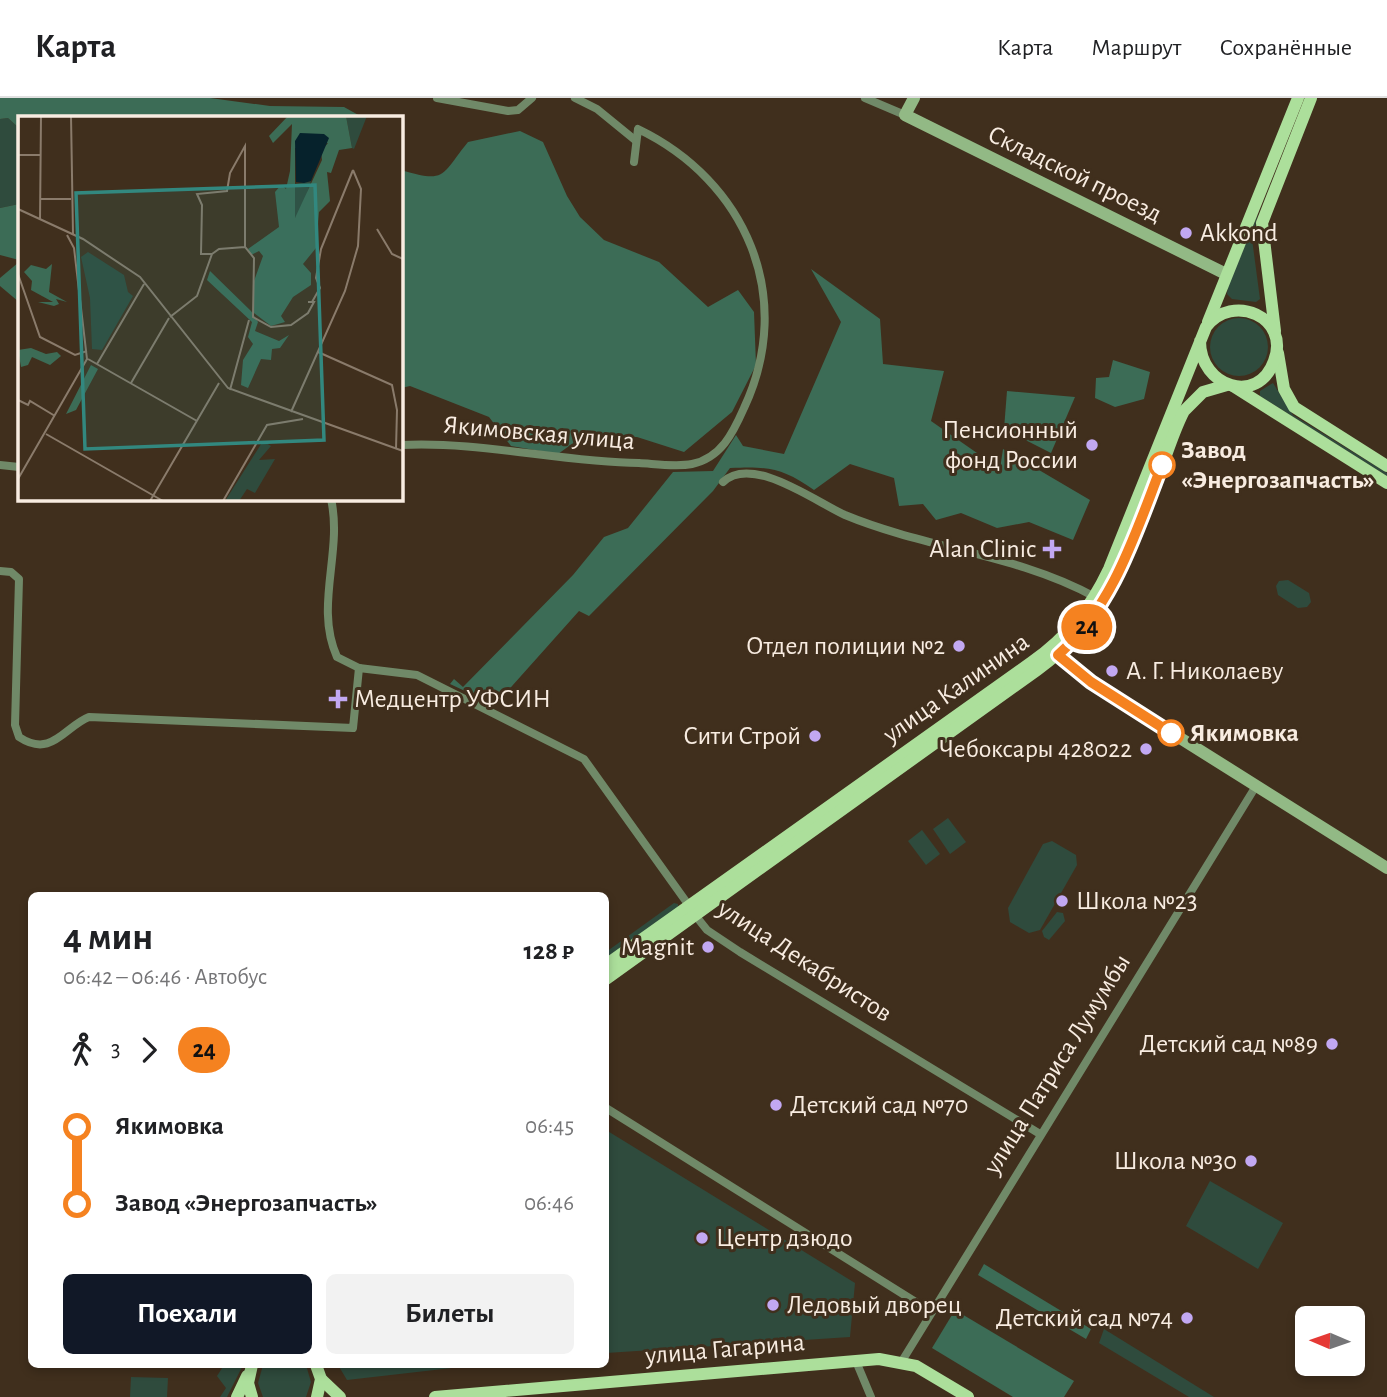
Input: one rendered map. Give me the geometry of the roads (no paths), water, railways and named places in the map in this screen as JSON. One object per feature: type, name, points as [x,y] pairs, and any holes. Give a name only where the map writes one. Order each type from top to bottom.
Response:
[{"type":"main road","points":[[1298,98],[1200,341],[1205,367],[1212,376],[1387,482]]},
{"type":"main road","points":[[1311,98],[1262,223],[1284,389],[1291,404],[1387,466]]},
{"type":"main road","points":[[1206,327],[1224,311],[1244,309],[1266,321],[1276,344],[1273,365],[1263,378],[1248,385],[1229,385]]},
{"type":"main road","name":"улица Калинина","points":[[1055,652],[1095,597],[1200,341]]},
{"type":"main road","name":"улица Калинина","points":[[609,977],[693,911],[1083,632],[1104,603],[1123,565],[1184,411],[1203,392],[1229,385]]},
{"type":"main road","name":"улица Калинина","points":[[609,963],[693,911]]},
{"type":"main road","name":"улица Гагарина","points":[[731,1375],[865,1360],[924,1370],[968,1397]]},
{"type":"main road","name":"улица Гагарина","points":[[435,1397],[900,1364],[955,1397]]},
{"type":"main road","points":[[317,1368],[321,1379],[340,1397]]},
{"type":"main road","points":[[237,1397],[251,1369]]},
{"type":"main road","points":[[251,1369],[252,1397]]},
{"type":"main road","points":[[317,1397],[321,1379]]},
{"type":"main road","name":"улица Гагарина","points":[[508,1397],[557,1390]]},
{"type":"street","points":[[437,98],[508,111],[518,110],[532,98]]},
{"type":"street","points":[[575,98],[597,109],[635,140],[634,162]]},
{"type":"street","name":"Складской проезд","points":[[865,98],[1226,274]]},
{"type":"street","points":[[905,116],[914,98]]},
{"type":"street","name":"Якимовская улица","points":[[402,445],[429,444],[591,463],[690,465],[704,460],[729,439],[757,382],[765,341],[765,309],[755,254],[747,231],[730,206],[693,163],[660,139],[638,129],[635,140]]},
{"type":"street","points":[[0,465],[18,467]]},
{"type":"street","points":[[723,482],[731,474],[743,473],[782,481],[820,504],[864,523],[991,555],[1056,577],[1095,597]]},
{"type":"street","points":[[0,571],[11,572],[19,579],[15,715],[19,737],[29,742],[52,742],[89,717],[353,728],[359,668],[337,657],[329,634],[327,609],[334,523],[331,500]]},
{"type":"street","points":[[1055,652],[1091,682],[1387,868]]},
{"type":"street","name":"улица Декабристов","points":[[359,668],[408,673],[453,692],[584,759],[707,930],[1040,1134]]},
{"type":"street","name":"улица Патриса Лумумбы","points":[[900,1364],[930,1311],[1256,786]]},
{"type":"street","points":[[609,1110],[930,1311]]},
{"type":"street","points":[[858,1366],[871,1397]]},
{"type":"place","name":"Akkond","points":[[1186,233]]},
{"type":"place","name":"Пенсионный фонд России","points":[[1092,445]]},
{"type":"place","name":"Завод «Энергозапчасть»","points":[[1162,465]]},
{"type":"place","name":"Alan Clinic","points":[[1052,549]]},
{"type":"place","name":"Отдел полиции №2","points":[[959,646]]},
{"type":"place","name":"А. Г. Николаеву","points":[[1112,671]]},
{"type":"place","name":"Медцентр УФСИН","points":[[338,699]]},
{"type":"place","name":"Якимовка","points":[[1171,733]]},
{"type":"place","name":"Сити Строй","points":[[815,736]]},
{"type":"place","name":"Чебоксары 428022","points":[[1146,749]]},
{"type":"place","name":"Школа №23","points":[[1062,901]]},
{"type":"place","name":"Magnit","points":[[708,947]]},
{"type":"place","name":"Детский сад №89","points":[[1332,1044]]},
{"type":"place","name":"Детский сад №70","points":[[776,1105]]},
{"type":"place","name":"Школа №30","points":[[1251,1161]]},
{"type":"place","name":"Центр дзюдо","points":[[702,1238]]},
{"type":"place","name":"Ледовый дворец","points":[[773,1305]]},
{"type":"place","name":"Детский сад №74","points":[[1187,1318]]}]
